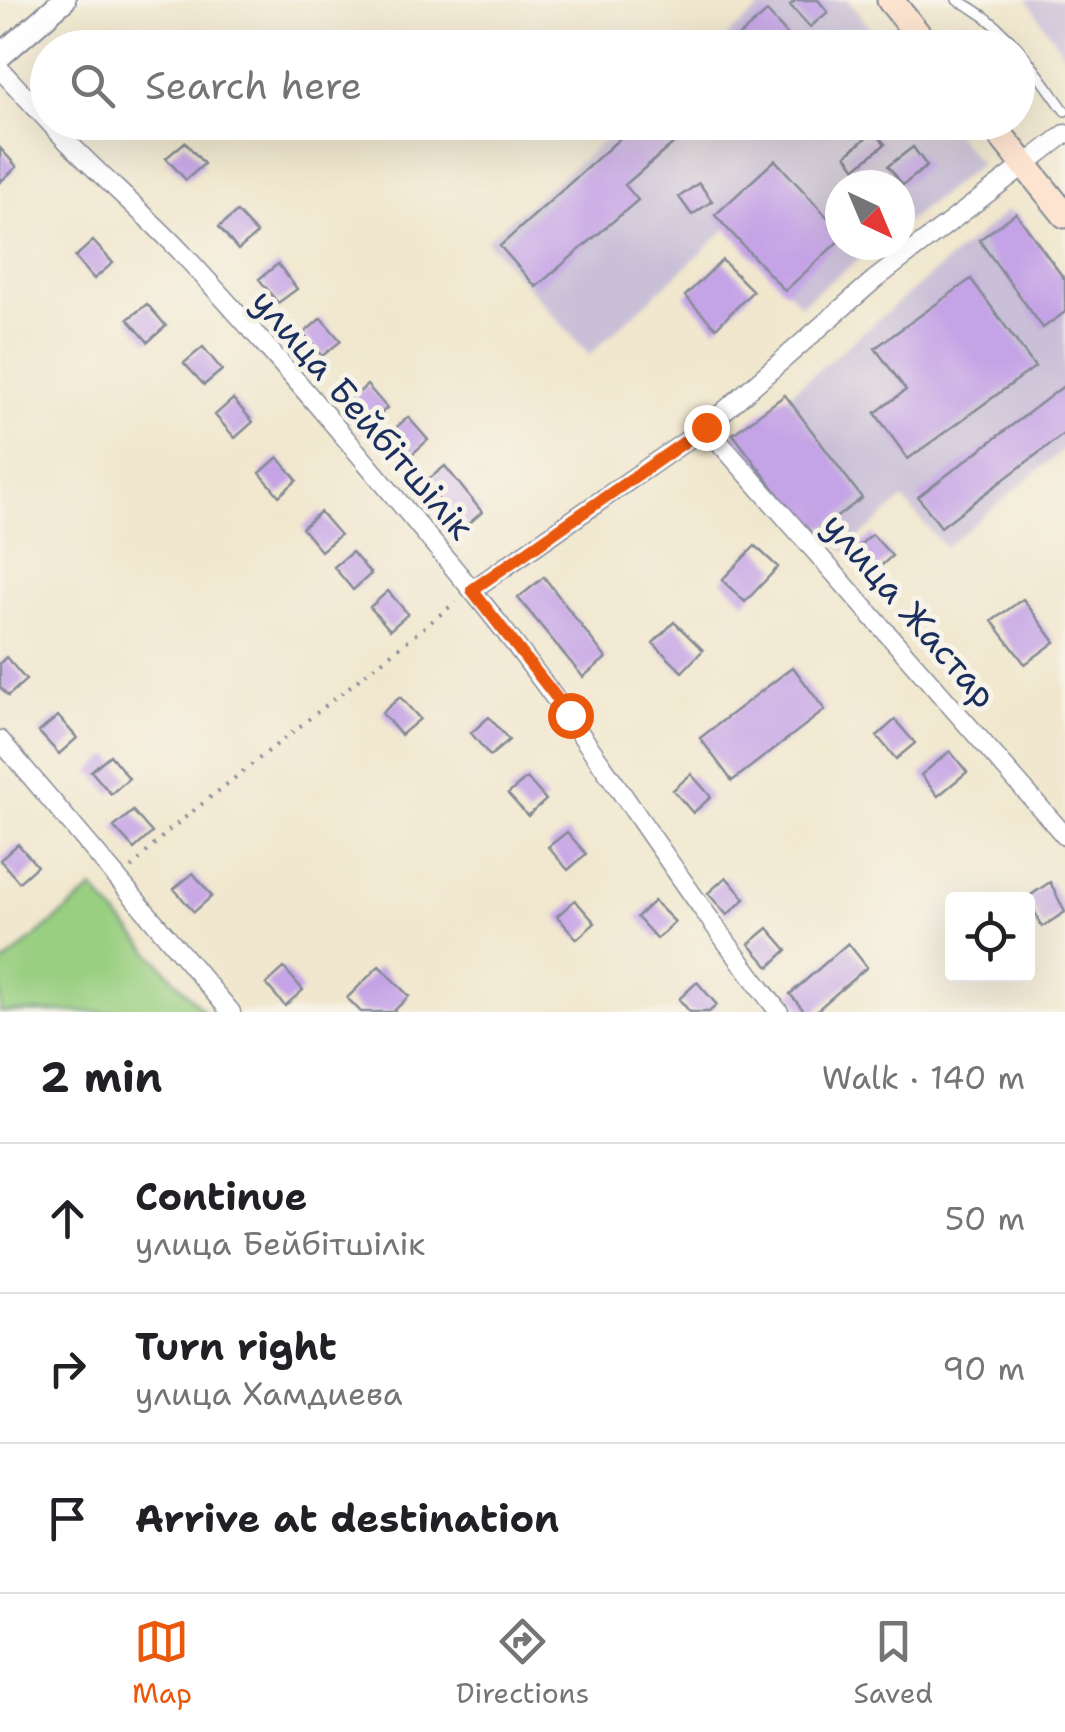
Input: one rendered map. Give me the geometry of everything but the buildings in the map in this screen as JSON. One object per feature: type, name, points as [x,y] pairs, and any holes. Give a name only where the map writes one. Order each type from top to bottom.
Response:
[{"type":"main road","points":[[890,0],[914,30]]},
{"type":"main road","points":[[1004,140],[1065,215]]},
{"type":"street","points":[[0,56],[64,0]]},
{"type":"street","name":"улица Бейбітшілік","points":[[0,70],[30,102]]},
{"type":"street","points":[[472,590],[706,427],[874,280],[1065,134]]},
{"type":"street","name":"улица Бейбітшілік","points":[[65,140],[182,253],[472,590],[570,715],[710,924],[779,1012]]},
{"type":"street","name":"улица Жастар","points":[[706,427],[1065,836]]},
{"type":"street","points":[[0,740],[231,1012]]},
{"type":"lane","points":[[956,0],[1002,30]]},
{"type":"lane","points":[[1035,71],[1065,112]]},
{"type":"path","points":[[119,882],[168,831],[472,590]]},
{"type":"shaded area","points":[[770,0],[847,0],[872,30],[734,30]]},
{"type":"shaded area","points":[[1027,0],[1065,0],[1065,56]]},
{"type":"shaded area","points":[[605,140],[960,140],[980,164],[915,215],[915,170],[825,170],[825,260],[858,260],[800,305],[732,224],[589,355],[486,240]]},
{"type":"shaded area","points":[[1008,210],[1065,281],[1065,448],[945,548],[903,499],[844,551],[747,430]]},
{"type":"green space","points":[[93,889],[204,1012],[0,1012],[0,966]]},
{"type":"route","points":[[570,715],[472,590],[706,427]]}]
